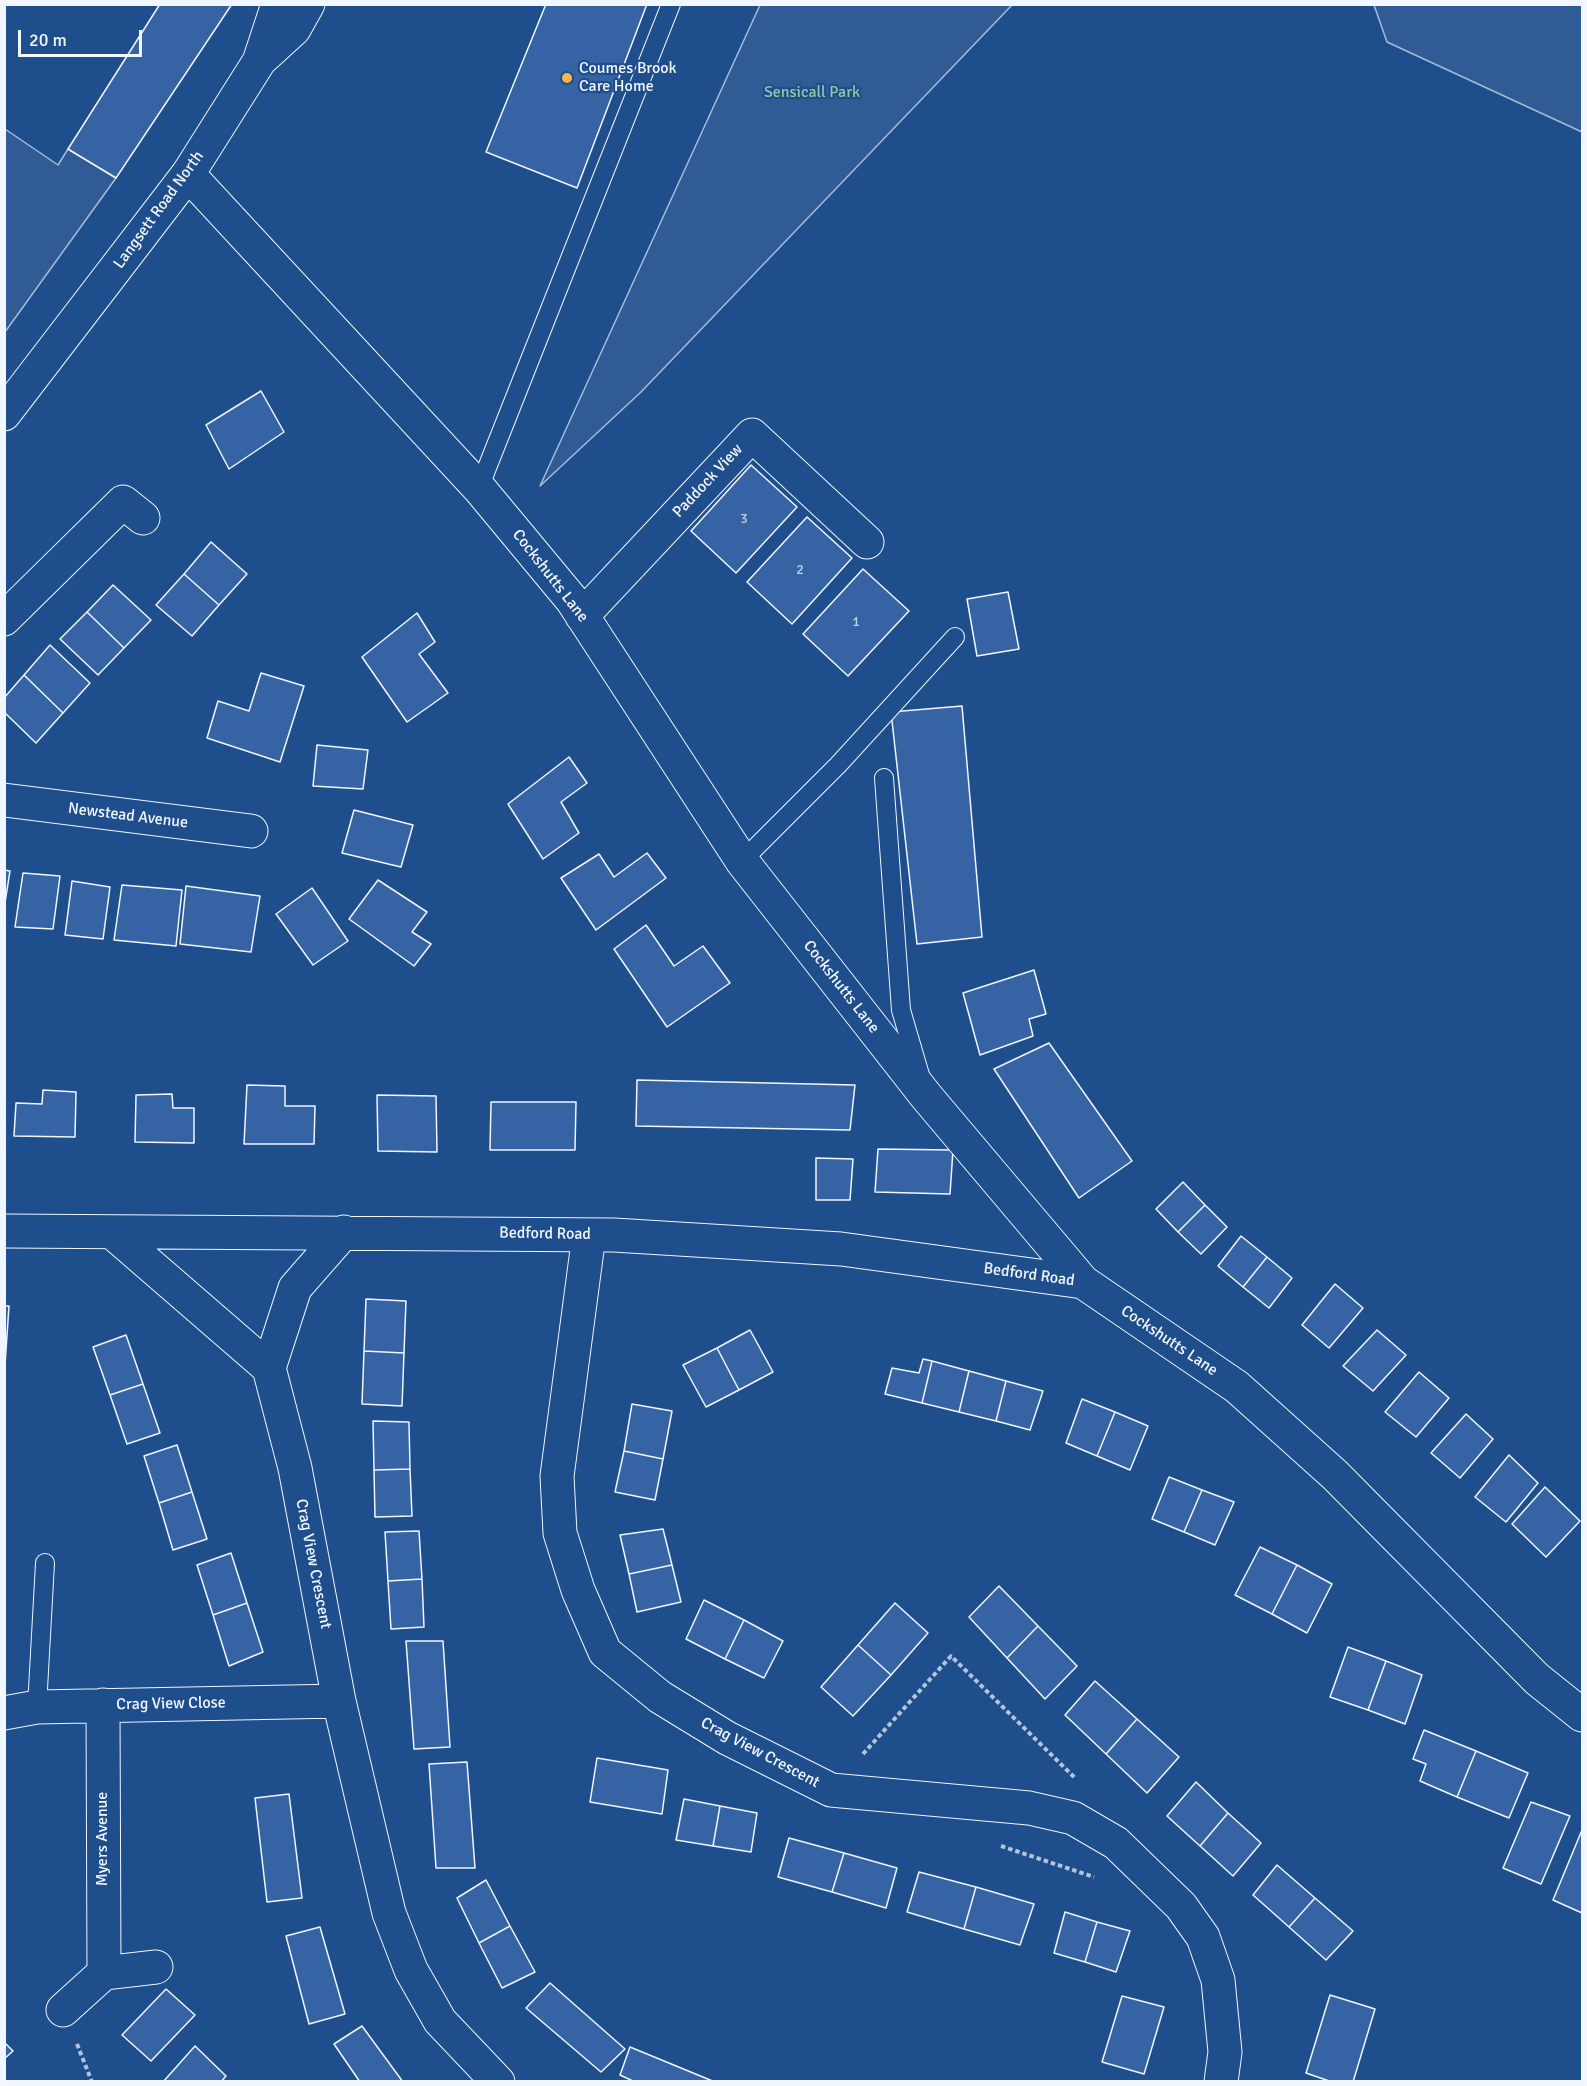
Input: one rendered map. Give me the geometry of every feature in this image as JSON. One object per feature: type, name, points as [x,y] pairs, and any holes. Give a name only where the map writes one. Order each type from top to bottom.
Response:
[{"type":"street","points":[[260,60],[278,4]]},
{"type":"street","name":"Langsett Road North","points":[[4,414],[188,174],[260,60],[294,29],[308,4]]},
{"type":"street","name":"Cockshutts Lane","points":[[188,174],[479,488],[572,600],[742,861],[926,1096],[1083,1282],[1237,1387],[1335,1474],[1537,1679],[1582,1715]]},
{"type":"street","name":"Paddock View","points":[[582,616],[752,435],[867,542]]},
{"type":"street","points":[[4,619],[123,502],[143,518]]},
{"type":"street","name":"Newstead Avenue","points":[[4,800],[251,831]]},
{"type":"street","name":"Bedford Road","points":[[4,1231],[589,1235],[841,1249],[1083,1282]]},
{"type":"street","points":[[112,1232],[269,1368],[295,1288],[344,1232]]},
{"type":"street","name":"Crag View Crescent","points":[[589,1235],[558,1476],[560,1533],[582,1601],[605,1652],[660,1698],[727,1738],[831,1790],[1029,1808],[1073,1818],[1116,1843],[1174,1898],[1203,1937],[1218,1980],[1225,2052],[1221,2082]]},
{"type":"street","name":"Crag View Crescent","points":[[269,1368],[295,1468],[339,1701],[389,1912],[411,1970],[441,2020],[498,2082]]},
{"type":"street","name":"Crag View Close","points":[[4,1713],[37,1707],[339,1701]]},
{"type":"street","name":"Myers Avenue","points":[[103,1705],[104,1973]]},
{"type":"street","points":[[63,2010],[104,1973],[156,1967]]},
{"type":"lane","points":[[479,488],[671,4]]},
{"type":"lane","points":[[742,861],[838,765],[955,637]]},
{"type":"lane","points":[[884,778],[900,1010],[926,1096]]},
{"type":"lane","points":[[37,1707],[45,1563]]},
{"type":"path","points":[[831,1790],[951,1656],[1077,1780]]},
{"type":"path","points":[[989,1842],[1102,1880]]},
{"type":"shaded area","name":"Sensicall Park","points":[[760,5],[1012,5],[641,392],[540,486]]},
{"type":"shaded area","points":[[1374,5],[1582,5],[1582,132],[1387,42]]},
{"type":"shaded area","points":[[5,129],[58,165],[68,149],[116,178],[5,332]]},
{"type":"building","points":[[160,4],[232,4],[116,178],[68,149]]},
{"type":"building","name":"Coumes Brook Care Home","points":[[546,4],[647,4],[577,188],[486,152]]},
{"type":"building","points":[[261,391],[284,432],[229,469],[206,425]]},
{"type":"building","points":[[751,465],[797,507],[736,573],[691,531]]},
{"type":"building","points":[[807,517],[852,558],[792,624],[747,582]]},
{"type":"building","points":[[211,542],[247,574],[219,605],[184,574]]},
{"type":"building","points":[[863,569],[909,611],[848,676],[803,634]]},
{"type":"building","points":[[184,574],[219,605],[192,636],[156,605]]},
{"type":"building","points":[[113,585],[151,620],[124,648],[87,612]]},
{"type":"building","points":[[1008,592],[1019,649],[977,656],[967,599]]},
{"type":"building","points":[[87,612],[124,648],[98,675],[60,639]]},
{"type":"building","points":[[417,613],[435,642],[419,654],[448,693],[407,722],[362,657]]},
{"type":"building","points":[[50,645],[90,683],[63,713],[24,675]]},
{"type":"building","points":[[261,673],[304,686],[280,762],[207,738],[218,701],[249,711]]},
{"type":"building","points":[[24,675],[63,713],[36,743],[4,712],[4,698]]},
{"type":"building","points":[[962,706],[982,937],[917,944],[891,712]]},
{"type":"building","points":[[317,745],[368,750],[363,789],[313,786]]},
{"type":"building","points":[[569,757],[587,783],[561,802],[579,833],[543,859],[508,804]]},
{"type":"building","points":[[354,810],[413,825],[401,867],[342,853]]},
{"type":"building","points":[[647,853],[666,878],[596,930],[561,878],[599,854],[614,877]]},
{"type":"building","points":[[4,870],[10,871],[4,909]]},
{"type":"building","points":[[23,873],[60,876],[53,929],[15,927]]},
{"type":"building","points":[[378,880],[427,912],[412,932],[431,944],[414,966],[349,919]]},
{"type":"building","points":[[72,881],[110,887],[103,939],[65,935]]},
{"type":"building","points":[[122,885],[182,890],[176,946],[114,940]]},
{"type":"building","points":[[186,886],[260,896],[251,952],[180,944]]},
{"type":"building","points":[[312,888],[348,941],[313,965],[276,914]]},
{"type":"building","points":[[646,925],[674,966],[703,946],[730,983],[667,1027],[614,949]]},
{"type":"building","points":[[1034,970],[1046,1014],[1029,1019],[1033,1036],[980,1055],[963,993]]},
{"type":"building","points":[[1049,1043],[1132,1161],[1079,1198],[994,1069]]},
{"type":"building","points":[[637,1080],[855,1085],[850,1130],[636,1126]]},
{"type":"building","points":[[247,1085],[285,1086],[285,1106],[315,1106],[314,1144],[244,1144]]},
{"type":"building","points":[[43,1090],[76,1092],[75,1137],[14,1136],[16,1103],[42,1104]]},
{"type":"building","points":[[172,1094],[173,1108],[194,1108],[194,1143],[135,1142],[136,1095]]},
{"type":"building","points":[[377,1095],[436,1096],[437,1152],[378,1151]]},
{"type":"building","points":[[491,1102],[576,1102],[575,1150],[490,1150]]},
{"type":"building","points":[[878,1149],[953,1150],[950,1194],[875,1192]]},
{"type":"building","points":[[816,1158],[853,1159],[850,1200],[816,1200]]},
{"type":"building","points":[[1183,1182],[1205,1205],[1178,1232],[1156,1209]]},
{"type":"building","points":[[1205,1205],[1227,1227],[1201,1254],[1178,1232]]},
{"type":"building","points":[[1241,1236],[1267,1257],[1243,1287],[1218,1266]]},
{"type":"building","points":[[1267,1257],[1292,1278],[1269,1308],[1243,1287]]},
{"type":"building","points":[[1335,1284],[1363,1308],[1329,1348],[1302,1325]]},
{"type":"building","points":[[366,1299],[406,1301],[404,1353],[364,1351]]},
{"type":"building","points":[[4,1306],[9,1306],[5,1365],[4,1365]]},
{"type":"building","points":[[750,1330],[773,1372],[739,1390],[717,1348]]},
{"type":"building","points":[[1377,1330],[1406,1355],[1373,1391],[1343,1366]]},
{"type":"building","points":[[126,1335],[143,1384],[110,1395],[93,1347]]},
{"type":"building","points":[[717,1348],[739,1390],[706,1407],[683,1365]]},
{"type":"building","points":[[364,1351],[404,1353],[402,1406],[362,1404]]},
{"type":"building","points":[[923,1359],[932,1361],[922,1403],[885,1394],[892,1368],[919,1373]]},
{"type":"building","points":[[932,1361],[969,1371],[959,1412],[922,1403]]},
{"type":"building","points":[[969,1371],[1006,1381],[996,1421],[959,1412]]},
{"type":"building","points":[[1419,1372],[1449,1398],[1416,1437],[1385,1412]]},
{"type":"building","points":[[1006,1381],[1043,1391],[1030,1430],[996,1421]]},
{"type":"building","points":[[143,1384],[160,1433],[127,1444],[110,1395]]},
{"type":"building","points":[[1082,1399],[1115,1412],[1097,1456],[1066,1443]]},
{"type":"building","points":[[632,1404],[672,1411],[663,1459],[624,1451]]},
{"type":"building","points":[[1115,1412],[1148,1426],[1130,1470],[1097,1456]]},
{"type":"building","points":[[1466,1414],[1493,1439],[1460,1478],[1431,1453]]},
{"type":"building","points":[[373,1421],[409,1422],[410,1469],[374,1470]]},
{"type":"building","points":[[177,1445],[192,1492],[159,1503],[144,1456]]},
{"type":"building","points":[[624,1451],[663,1459],[655,1500],[615,1492]]},
{"type":"building","points":[[1509,1455],[1538,1483],[1506,1522],[1475,1497]]},
{"type":"building","points":[[410,1469],[412,1516],[375,1517],[374,1470]]},
{"type":"building","points":[[1169,1477],[1202,1490],[1184,1532],[1152,1519]]},
{"type":"building","points":[[1545,1487],[1580,1521],[1546,1557],[1512,1524]]},
{"type":"building","points":[[1202,1490],[1234,1502],[1215,1545],[1184,1532]]},
{"type":"building","points":[[192,1492],[207,1539],[173,1550],[159,1503]]},
{"type":"building","points":[[663,1529],[672,1565],[629,1574],[620,1535]]},
{"type":"building","points":[[419,1531],[422,1579],[388,1581],[385,1532]]},
{"type":"building","points":[[1260,1547],[1297,1565],[1272,1614],[1235,1595]]},
{"type":"building","points":[[231,1553],[247,1603],[213,1615],[197,1565]]},
{"type":"building","points":[[672,1565],[681,1602],[637,1612],[629,1574]]},
{"type":"building","points":[[1297,1565],[1332,1584],[1307,1633],[1272,1614]]},
{"type":"building","points":[[422,1579],[424,1627],[391,1629],[388,1581]]},
{"type":"building","points":[[999,1586],[1038,1626],[1007,1658],[969,1617]]},
{"type":"building","points":[[704,1600],[744,1620],[725,1659],[686,1639]]},
{"type":"building","points":[[247,1603],[263,1652],[229,1666],[213,1615]]},
{"type":"building","points":[[895,1603],[928,1633],[891,1675],[858,1645]]},
{"type":"building","points":[[744,1620],[783,1641],[764,1678],[725,1659]]},
{"type":"building","points":[[1038,1626],[1077,1666],[1045,1699],[1007,1658]]},
{"type":"building","points":[[406,1641],[443,1641],[450,1747],[414,1749]]},
{"type":"building","points":[[858,1645],[891,1675],[853,1716],[821,1687]]},
{"type":"building","points":[[1348,1647],[1386,1661],[1368,1710],[1330,1697]]},
{"type":"building","points":[[1386,1661],[1422,1675],[1405,1724],[1368,1710]]},
{"type":"building","points":[[1095,1681],[1137,1719],[1106,1754],[1065,1715]]},
{"type":"building","points":[[1137,1719],[1179,1757],[1147,1793],[1106,1754]]},
{"type":"building","points":[[1424,1730],[1476,1751],[1457,1797],[1420,1781],[1426,1764],[1413,1759]]},
{"type":"building","points":[[1476,1751],[1528,1773],[1509,1818],[1457,1797]]},
{"type":"building","points":[[597,1758],[668,1770],[662,1814],[590,1802]]},
{"type":"building","points":[[467,1762],[475,1868],[436,1868],[429,1764]]},
{"type":"building","points":[[1196,1782],[1228,1813],[1200,1846],[1167,1816]]},
{"type":"building","points":[[289,1794],[302,1898],[267,1902],[255,1798]]},
{"type":"building","points":[[684,1799],[720,1806],[713,1846],[676,1840]]},
{"type":"building","points":[[1531,1802],[1570,1816],[1541,1884],[1503,1868]]},
{"type":"building","points":[[720,1806],[757,1813],[751,1852],[713,1846]]},
{"type":"building","points":[[1228,1813],[1261,1843],[1233,1876],[1200,1846]]},
{"type":"building","points":[[1582,1830],[1582,1913],[1553,1900]]},
{"type":"building","points":[[789,1838],[844,1853],[832,1892],[778,1877]]},
{"type":"building","points":[[844,1853],[897,1868],[886,1908],[832,1892]]},
{"type":"building","points":[[1277,1865],[1315,1898],[1289,1927],[1253,1895]]},
{"type":"building","points":[[919,1872],[976,1887],[964,1929],[907,1912]]},
{"type":"building","points":[[486,1880],[510,1926],[479,1943],[457,1898]]},
{"type":"building","points":[[976,1887],[1034,1904],[1020,1945],[964,1929]]},
{"type":"building","points":[[1315,1898],[1353,1931],[1326,1960],[1289,1927]]},
{"type":"building","points":[[1065,1912],[1097,1922],[1085,1962],[1054,1953]]},
{"type":"building","points":[[1097,1922],[1130,1931],[1116,1972],[1085,1962]]},
{"type":"building","points":[[510,1926],[535,1972],[502,1988],[479,1943]]},
{"type":"building","points":[[320,1927],[345,2014],[309,2024],[286,1936]]},
{"type":"building","points":[[550,1983],[625,2049],[601,2072],[526,2008]]},
{"type":"building","points":[[166,1989],[195,2015],[151,2061],[122,2035]]},
{"type":"building","points":[[1330,1995],[1375,2009],[1353,2082],[1332,2082],[1306,2073]]},
{"type":"building","points":[[1122,1996],[1164,2007],[1144,2074],[1102,2062]]},
{"type":"building","points":[[362,2026],[403,2082],[360,2082],[334,2044]]},
{"type":"building","points":[[4,2042],[13,2051],[4,2059]]},
{"type":"building","points":[[195,2046],[226,2076],[221,2082],[163,2082]]},
{"type":"building","points":[[630,2047],[715,2082],[635,2082],[620,2075]]},
{"type":"place","name":"Coumes Brook Care Home","points":[[567,78]]}]
